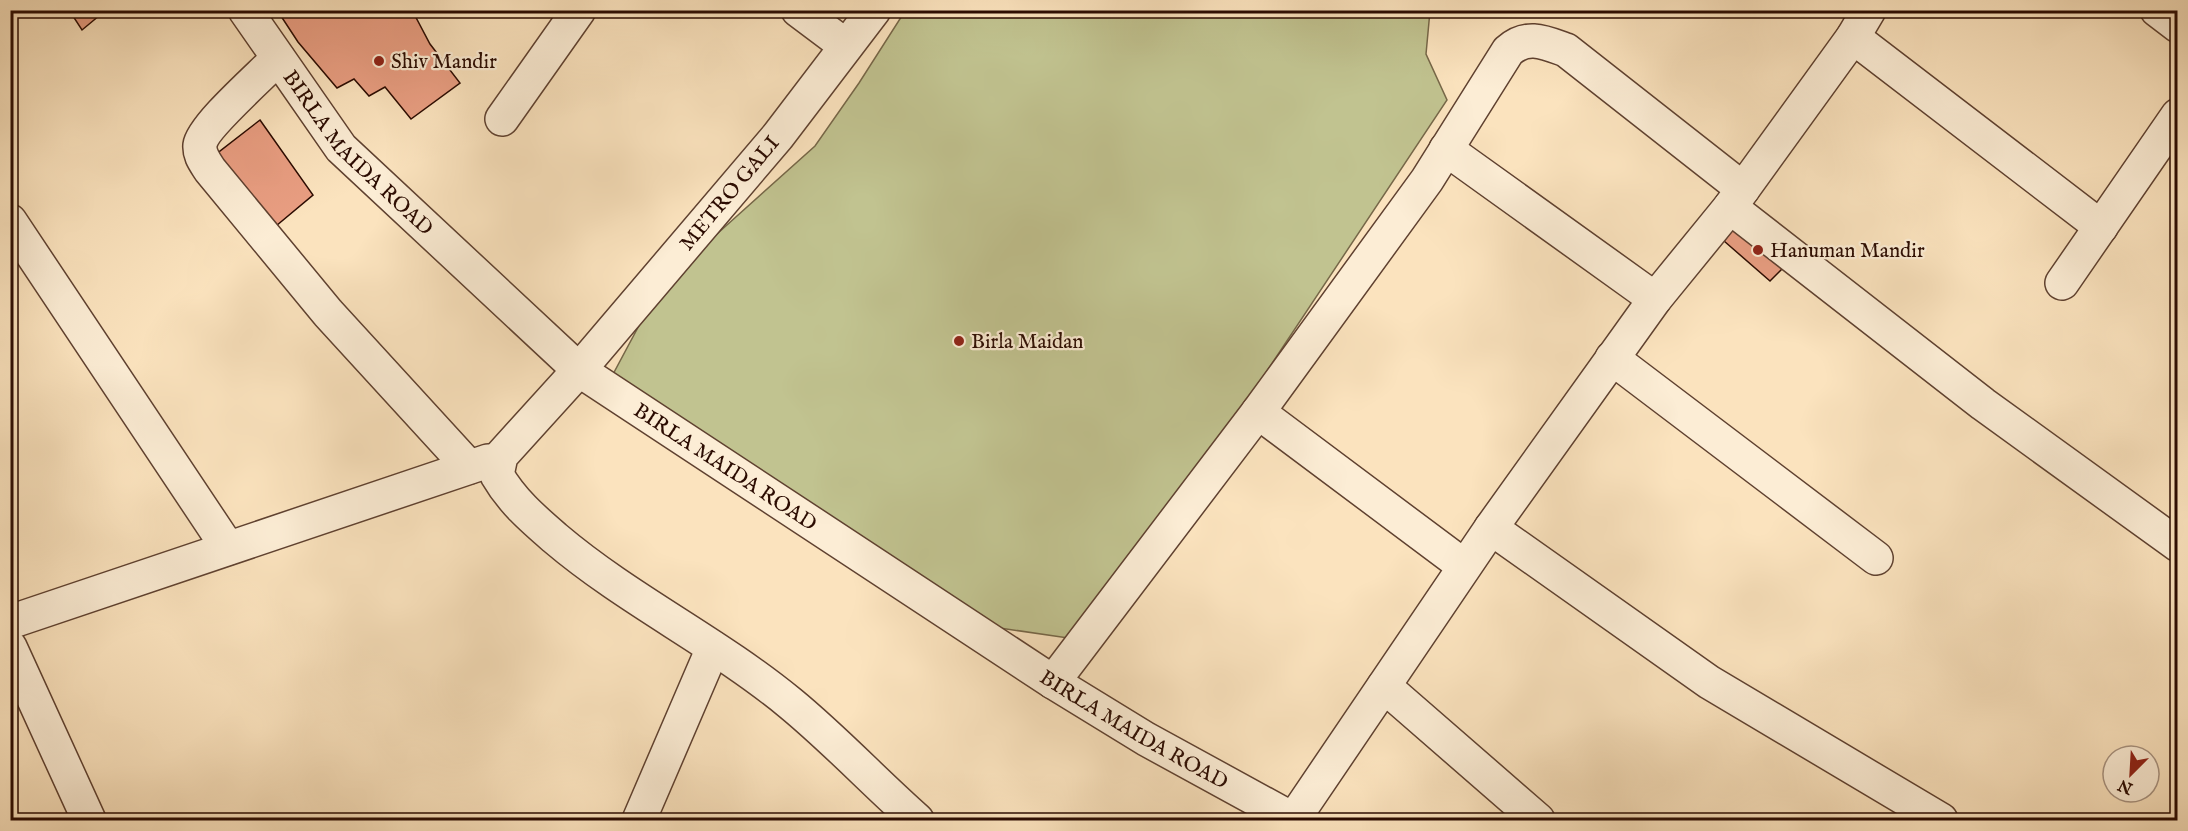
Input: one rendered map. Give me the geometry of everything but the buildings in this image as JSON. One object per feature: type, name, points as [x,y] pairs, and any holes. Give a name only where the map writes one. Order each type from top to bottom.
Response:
[{"type":"street","name":"BIRLA MAIDA ROAD","points":[[245,10],[341,148],[579,370],[1053,682],[1146,739],[1293,820]]},
{"type":"street","points":[[502,119],[579,10]]},
{"type":"street","points":[[798,10],[846,46]]},
{"type":"street","name":"METRO GALI","points":[[501,456],[579,370],[778,135],[874,10]]},
{"type":"street","points":[[2157,10],[2178,26]]},
{"type":"street","points":[[1293,820],[1464,566],[1654,299],[1737,198],[1861,24],[2100,227]]},
{"type":"street","points":[[1053,682],[1258,412],[1426,180],[1508,51],[1517,42],[1538,40],[1566,50],[1737,198],[1983,404],[2178,545]]},
{"type":"street","points":[[278,58],[214,122],[200,142],[200,155],[328,313],[468,467]]},
{"type":"street","points":[[2062,283],[2178,115]]},
{"type":"street","points":[[1446,149],[1654,299]]},
{"type":"street","points":[[10,221],[228,548]]},
{"type":"street","points":[[1612,358],[1876,558]]},
{"type":"street","points":[[1258,412],[1464,566]]},
{"type":"street","points":[[10,622],[501,456]]},
{"type":"street","points":[[501,456],[497,475],[507,493],[526,513],[582,561],[790,702],[916,820]]},
{"type":"street","points":[[1491,528],[1709,682],[1941,820]]},
{"type":"street","points":[[10,647],[89,820]]},
{"type":"street","points":[[639,820],[713,648]]},
{"type":"street","points":[[1384,686],[1538,820]]},
{"type":"green space","name":"Birla Maidan","points":[[905,11],[1430,11],[1426,54],[1447,100],[1241,410],[1068,638],[993,627],[611,378],[650,305],[708,242],[815,146]]},
{"type":"place","name":"Shiv Mandir","points":[[379,61]]},
{"type":"place","name":"Hanuman Mandir","points":[[1758,250]]},
{"type":"place","name":"Birla Maidan","points":[[959,341]]}]
